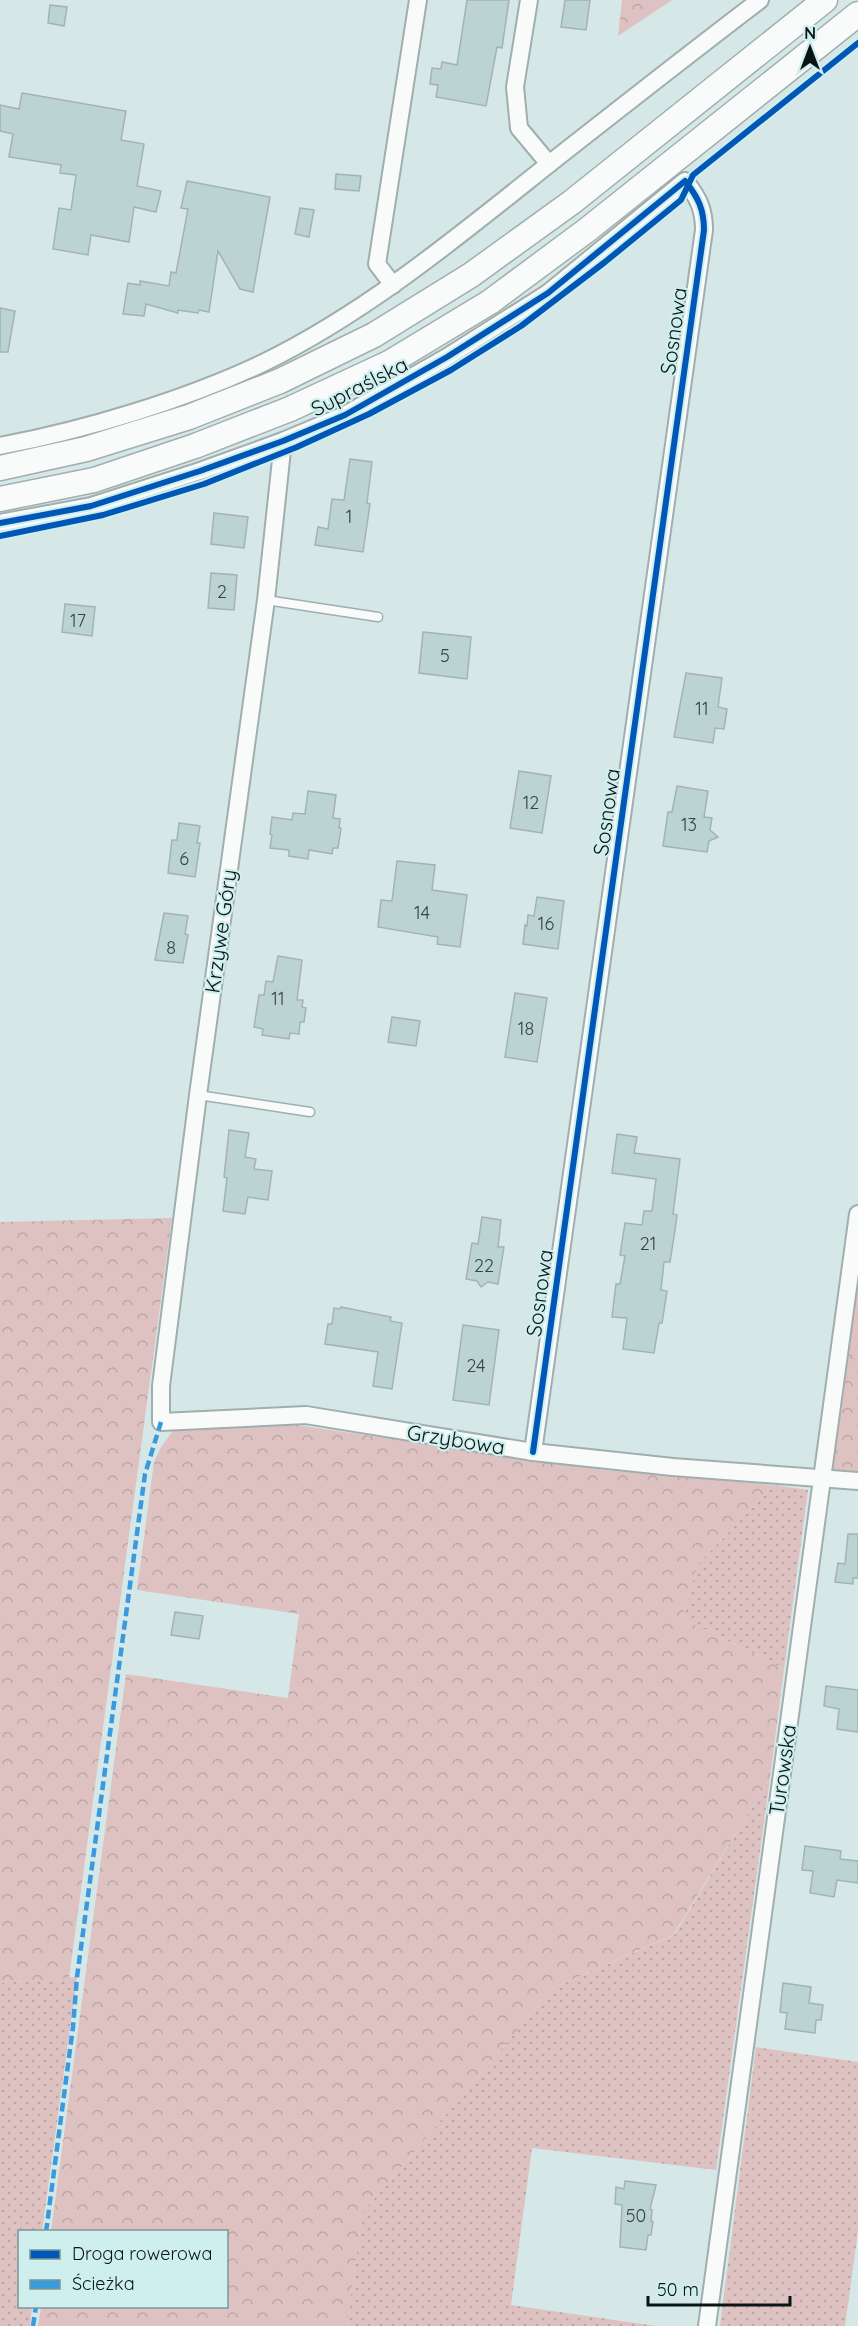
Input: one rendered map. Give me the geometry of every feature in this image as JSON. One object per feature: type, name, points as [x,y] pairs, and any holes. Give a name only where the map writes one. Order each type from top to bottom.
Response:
[{"type":"main road","points":[[0,468],[86,449],[189,417],[280,381],[374,335],[471,275],[572,202],[825,0]]},
{"type":"main road","points":[[0,499],[94,480],[195,446],[290,409],[389,363],[490,302],[578,237],[858,14]]},
{"type":"street","points":[[393,285],[378,264],[418,0]]},
{"type":"street","points":[[529,0],[515,87],[519,128],[549,164]]},
{"type":"street","points":[[0,446],[42,438],[201,389],[264,362],[328,326],[393,285],[480,220],[760,0]]},
{"type":"street","name":"Supraślska","points":[[0,523],[91,506],[200,471],[283,441],[345,415],[447,357],[548,293],[686,181]]},
{"type":"street","name":"Sosnowa","points":[[533,1452],[704,230],[703,208],[686,181]]},
{"type":"street","name":"Krzywe Góry","points":[[161,1422],[161,1386],[198,1095],[266,600],[283,441]]},
{"type":"street","name":"Turowska","points":[[707,2326],[858,1214]]},
{"type":"street","name":"Grzybowa","points":[[161,1422],[306,1415],[533,1452],[673,1467],[858,1481]]},
{"type":"lane","points":[[266,600],[378,617]]},
{"type":"lane","points":[[198,1095],[310,1112]]},
{"type":"green space","points":[[622,0],[672,0],[618,36]]},
{"type":"green space","points":[[172,1218],[69,1978],[0,1983],[0,1222]]},
{"type":"green space","points":[[858,1253],[858,1474],[829,1472]]},
{"type":"green space","points":[[283,1423],[605,1470],[774,1485],[698,1564],[682,1618],[784,1669],[770,1778],[673,1935],[553,1988],[362,2213],[347,2326],[38,2326],[41,2308],[228,2308],[228,2230],[51,2230],[126,1674],[288,1698],[299,1614],[137,1590],[154,1462],[161,1447],[173,1431],[204,1424]]},
{"type":"green space","points":[[774,1485],[808,1490],[784,1669],[682,1618],[698,1564]]},
{"type":"green space","points":[[770,1778],[716,2170],[532,2148],[511,2305],[656,2326],[347,2326],[362,2213],[553,1988],[674,1935]]},
{"type":"green space","points":[[77,1977],[42,2230],[18,2230],[18,2308],[32,2308],[30,2326],[0,2326],[0,1983]]},
{"type":"green space","points":[[756,2047],[858,2062],[858,2231],[845,2326],[720,2326]]},
{"type":"building","points":[[467,0],[509,0],[502,48],[497,47],[486,106],[436,97],[438,85],[430,84],[432,68],[441,69],[442,62],[457,65]]},
{"type":"building","points":[[565,0],[590,0],[586,30],[561,27]]},
{"type":"building","points":[[50,5],[67,7],[64,26],[48,23]]},
{"type":"building","points":[[22,93],[126,111],[121,140],[144,144],[137,186],[161,191],[156,212],[134,207],[129,242],[91,235],[88,255],[53,249],[59,208],[71,210],[76,175],[60,173],[61,165],[9,157],[13,134],[0,131],[0,105],[19,109]]},
{"type":"building","points":[[336,174],[361,176],[359,191],[335,189]]},
{"type":"building","points":[[187,181],[270,197],[253,292],[240,289],[218,251],[209,312],[178,310],[178,313],[146,304],[144,316],[123,314],[128,283],[140,285],[140,281],[169,286],[171,272],[176,273],[188,209],[181,208]]},
{"type":"building","points":[[300,208],[314,210],[309,237],[295,234]]},
{"type":"building","points":[[0,308],[15,311],[8,352],[0,352]]},
{"type":"building","points":[[350,459],[372,462],[367,503],[370,504],[363,552],[315,545],[318,527],[328,529],[332,499],[344,500]]},
{"type":"building","points":[[214,513],[248,517],[244,548],[211,544]]},
{"type":"building","points":[[211,573],[237,575],[234,610],[208,608]]},
{"type":"building","points":[[65,604],[95,607],[92,636],[62,632]]},
{"type":"building","points":[[423,632],[471,637],[467,679],[419,673]]},
{"type":"building","points":[[686,673],[722,678],[718,707],[727,709],[724,729],[715,728],[713,743],[674,737]]},
{"type":"building","points":[[519,771],[551,776],[542,833],[510,828]]},
{"type":"building","points":[[677,786],[708,791],[704,817],[712,818],[710,830],[718,837],[709,841],[707,852],[663,846],[668,812],[672,812]]},
{"type":"building","points":[[308,791],[336,795],[333,818],[340,819],[338,848],[333,848],[332,854],[309,850],[308,859],[289,856],[289,850],[270,848],[272,817],[292,820],[293,813],[305,814]]},
{"type":"building","points":[[179,823],[200,826],[195,877],[168,873],[172,840],[177,840]]},
{"type":"building","points":[[397,861],[435,865],[432,890],[467,895],[460,947],[437,944],[438,937],[378,927],[381,900],[392,901]]},
{"type":"building","points":[[537,897],[564,901],[558,949],[523,944],[525,925],[527,926],[528,915],[534,916]]},
{"type":"building","points":[[164,913],[188,916],[185,934],[188,935],[183,963],[155,960]]},
{"type":"building","points":[[278,956],[302,960],[297,1000],[303,1000],[302,1007],[306,1008],[304,1022],[300,1022],[299,1034],[290,1033],[289,1039],[262,1035],[263,1029],[254,1027],[259,995],[264,995],[266,981],[273,982]]},
{"type":"building","points":[[515,993],[547,998],[537,1062],[505,1057]]},
{"type":"building","points":[[392,1017],[420,1021],[416,1046],[388,1042]]},
{"type":"building","points":[[229,1130],[249,1133],[245,1157],[256,1159],[254,1169],[272,1171],[268,1200],[248,1197],[245,1214],[223,1211]]},
{"type":"building","points":[[617,1134],[637,1137],[634,1153],[680,1159],[673,1214],[677,1215],[675,1230],[670,1262],[664,1262],[661,1290],[667,1291],[654,1353],[623,1349],[627,1318],[612,1317],[616,1284],[620,1284],[625,1256],[620,1255],[625,1223],[642,1225],[644,1211],[652,1211],[656,1179],[612,1173]]},
{"type":"building","points":[[482,1217],[501,1220],[498,1247],[504,1247],[498,1284],[488,1282],[481,1287],[477,1281],[466,1279],[472,1243],[478,1244]]},
{"type":"building","points":[[341,1307],[391,1317],[390,1321],[402,1323],[392,1389],[373,1386],[378,1352],[325,1344],[328,1324],[332,1324],[334,1308],[340,1309]]},
{"type":"building","points":[[463,1325],[499,1330],[489,1405],[453,1400]]},
{"type":"building","points":[[848,1534],[858,1534],[858,1578],[853,1578],[853,1584],[835,1582],[838,1563],[845,1564]]},
{"type":"building","points":[[175,1612],[203,1616],[199,1639],[171,1635]]},
{"type":"building","points":[[826,1686],[858,1690],[858,1732],[837,1729],[839,1709],[824,1706]]},
{"type":"building","points":[[805,1846],[841,1851],[840,1859],[858,1861],[858,1883],[837,1880],[834,1897],[810,1893],[813,1871],[802,1870]]},
{"type":"building","points":[[783,1983],[811,1987],[809,2003],[823,2005],[821,2020],[816,2020],[815,2033],[785,2029],[787,2013],[780,2012]]},
{"type":"building","points":[[625,2181],[656,2185],[650,2209],[653,2222],[651,2235],[648,2235],[646,2250],[620,2247],[622,2205],[615,2204],[616,2187],[624,2189]]},
{"type":"marked path","points":[[46,2230],[73,2027],[77,1977],[145,1474],[161,1422]]},
{"type":"marked path","points":[[33,2326],[36,2308]]},
{"type":"cycle path","points":[[0,536],[103,515],[204,484],[297,447],[369,414],[451,370],[521,326],[605,262],[681,200],[693,175],[858,43]]},
{"type":"cycle path","points":[[0,523],[91,506],[200,471],[283,441],[345,415],[447,357],[548,293],[685,181],[697,198],[703,216],[704,230],[533,1452]]}]
